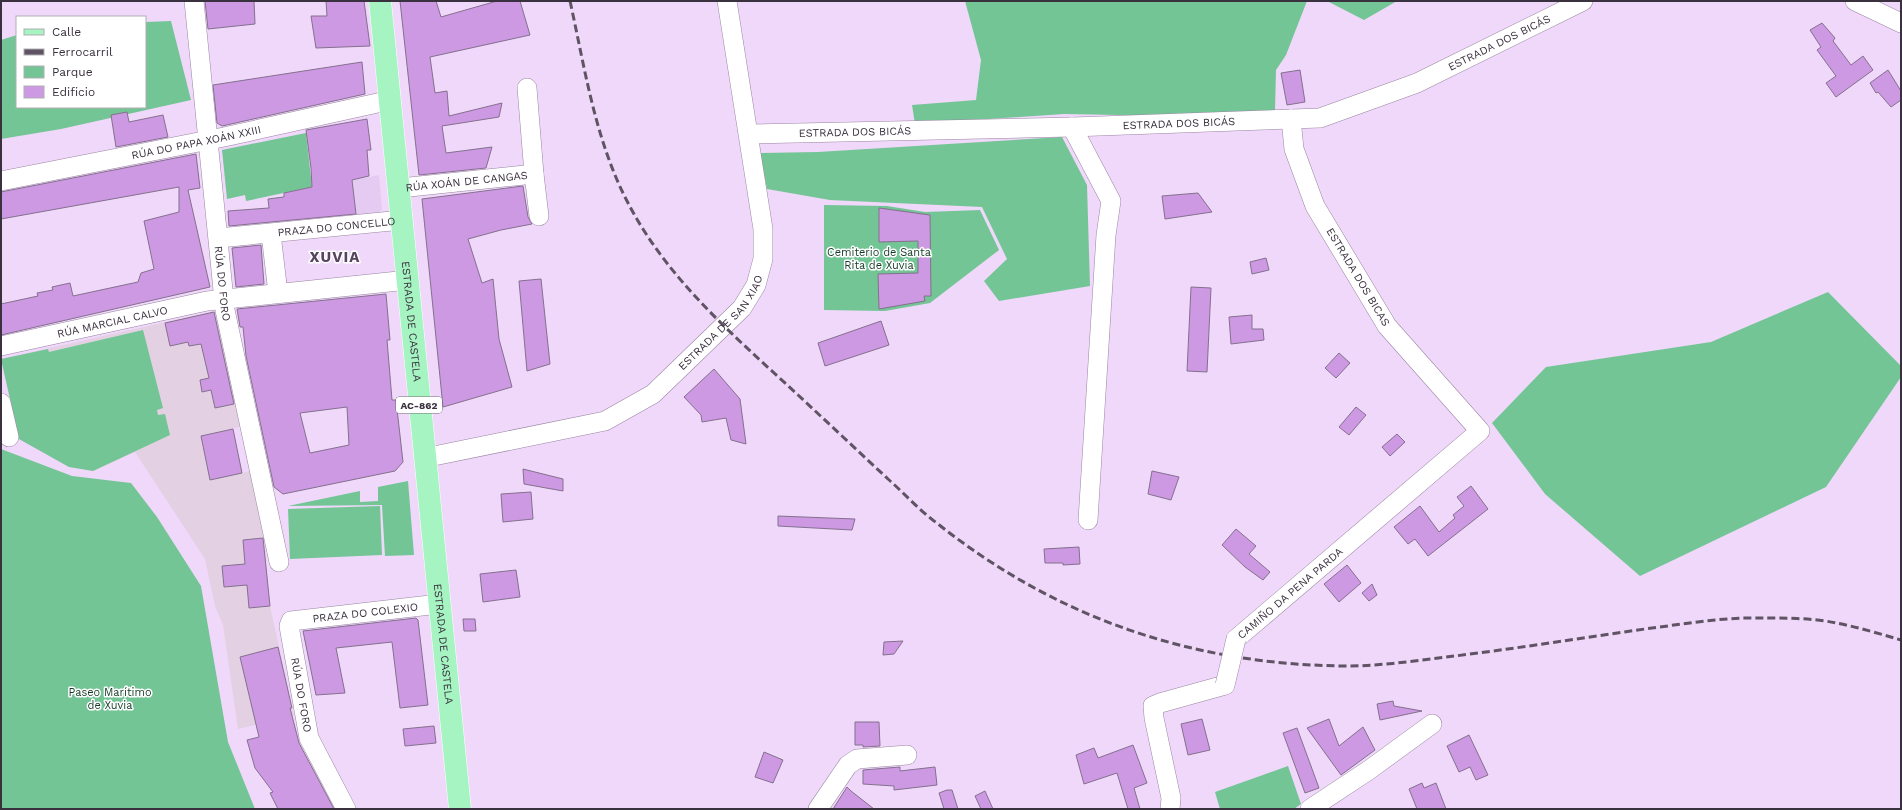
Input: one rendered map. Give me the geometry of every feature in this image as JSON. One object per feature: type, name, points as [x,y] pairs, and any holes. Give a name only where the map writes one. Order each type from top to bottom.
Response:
[{"type":"main road","name":"ESTRADA DE CASTELA","points":[[380,1],[400,188],[424,458],[460,809]]},
{"type":"street","name":"RÚA DO FORO","points":[[194,1],[219,238],[225,310],[278,562]]},
{"type":"street","name":"ESTRADA DE SAN XIAO","points":[[424,458],[605,420],[653,394],[742,308],[756,285],[763,259],[763,229],[727,1]]},
{"type":"street","name":"ESTRADA DOS BICÁS","points":[[749,134],[1072,127],[1320,118],[1417,83],[1583,1]]},
{"type":"street","points":[[1855,1],[1901,23]]},
{"type":"street","name":"RÚA XOÁN DE CANGAS","points":[[526,88],[539,216]]},
{"type":"street","name":"RÚA DO PAPA XOÁN XXIII","points":[[1,181],[209,140],[391,100]]},
{"type":"street","name":"ESTRADA DOS BICAS","points":[[1291,119],[1294,150],[1315,206],[1383,320],[1480,431]]},
{"type":"street","points":[[1072,127],[1111,201],[1106,235],[1088,520]]},
{"type":"street","name":"RÚA XOÁN DE CANGAS","points":[[400,188],[534,174]]},
{"type":"street","name":"PRAZA DO CONCELLO","points":[[219,238],[402,220]]},
{"type":"street","name":"PRAZA DO CONCELLO","points":[[271,234],[278,293]]},
{"type":"street","points":[[225,298],[408,280]]},
{"type":"street","name":"RÚA MARCIAL CALVO","points":[[1,346],[225,298]]},
{"type":"street","points":[[1,402],[9,437]]},
{"type":"street","name":"CAMIÑO DA PENA PARDA","points":[[1170,809],[1171,798],[1154,718],[1153,706],[1225,685],[1236,639],[1480,431]]},
{"type":"street","name":"PRAZA DO COLEXIO","points":[[291,621],[439,604]]},
{"type":"street","name":"RÚA DO FORO","points":[[291,621],[289,626],[309,738],[346,809]]},
{"type":"street","points":[[1310,809],[1369,770],[1432,724]]},
{"type":"street","points":[[818,809],[848,765],[857,759],[907,755]]},
{"type":"shaded area","points":[[379,175],[382,209],[380,212],[356,217],[345,182]]},
{"type":"shaded area","points":[[215,311],[241,426],[233,429],[242,473],[250,471],[264,538],[270,606],[294,716],[238,729],[223,625],[215,606],[205,559],[135,452],[93,471],[69,467],[19,439],[1,359]]},
{"type":"green space","points":[[965,1],[1307,1],[1286,55],[1276,70],[1275,110],[1174,116],[1064,114],[915,124],[912,105],[976,100],[981,60]]},
{"type":"green space","points":[[1327,1],[1397,1],[1364,20]]},
{"type":"green space","points":[[171,21],[191,100],[61,129],[1,139],[1,40],[16,35],[16,108],[146,108],[146,22]]},
{"type":"green space","points":[[306,133],[312,187],[246,201],[245,195],[227,199],[222,150]]},
{"type":"green space","points":[[1062,137],[1087,185],[1090,286],[999,301],[984,281],[1007,259],[982,207],[830,200],[767,189],[760,153],[818,152]]},
{"type":"green space","name":"Cemiterio de Santa Rita de Xuvia","points":[[824,205],[887,206],[925,212],[980,210],[999,250],[930,303],[885,311],[824,310]]},
{"type":"green space","points":[[1828,292],[1901,366],[1901,377],[1826,487],[1640,576],[1545,494],[1492,423],[1546,367],[1711,342]]},
{"type":"green space","points":[[143,330],[163,408],[157,410],[158,415],[165,414],[170,435],[93,471],[69,467],[19,439],[1,359],[48,349],[49,352]]},
{"type":"green space","name":"Paseo Marítimo de Xuvia","points":[[1,449],[72,476],[131,483],[157,517],[201,586],[228,742],[255,809],[1,809]]},
{"type":"green space","points":[[408,481],[414,555],[385,556],[382,505],[288,506],[360,491],[360,502],[378,501],[378,487]]},
{"type":"green space","points":[[380,506],[382,555],[290,559],[288,509]]},
{"type":"green space","points":[[1288,766],[1301,804],[1294,809],[1220,809],[1215,792]]},
{"type":"building","points":[[205,1],[254,1],[255,24],[208,29]]},
{"type":"building","points":[[326,1],[364,1],[370,46],[316,48],[311,16],[327,16]]},
{"type":"building","points":[[400,1],[436,1],[441,17],[497,1],[520,1],[530,35],[430,57],[435,93],[447,91],[449,116],[502,103],[499,117],[442,126],[446,153],[492,147],[486,168],[419,175]]},
{"type":"building","points":[[1822,23],[1835,38],[1833,41],[1851,65],[1863,56],[1873,70],[1836,97],[1826,83],[1836,76],[1817,50],[1821,47],[1810,30]]},
{"type":"building","points":[[362,62],[365,94],[222,126],[217,123],[213,85]]},
{"type":"building","points":[[1300,70],[1305,102],[1287,105],[1281,73]]},
{"type":"building","points":[[1888,70],[1901,91],[1901,100],[1891,107],[1878,92],[1876,93],[1870,83]]},
{"type":"building","points":[[127,112],[129,122],[163,115],[168,137],[116,147],[111,115]]},
{"type":"building","points":[[367,119],[371,150],[367,150],[369,176],[352,180],[356,214],[229,226],[228,211],[269,208],[268,199],[284,197],[284,193],[312,187],[306,130]]},
{"type":"building","points":[[196,154],[200,188],[188,190],[210,287],[1,335],[1,304],[38,296],[37,293],[53,290],[52,287],[70,283],[73,296],[138,282],[141,273],[154,269],[144,221],[179,212],[179,187],[1,219],[1,192]]},
{"type":"building","points":[[523,186],[528,217],[532,224],[501,230],[468,239],[482,283],[493,279],[499,339],[512,387],[443,407],[422,199]]},
{"type":"building","points":[[1198,193],[1212,212],[1165,219],[1162,196]]},
{"type":"building","points":[[879,208],[930,215],[931,296],[924,296],[925,301],[879,309],[878,274],[918,273],[918,241],[879,242]]},
{"type":"building","points":[[261,245],[264,284],[236,287],[232,248]]},
{"type":"building","points":[[1266,258],[1269,270],[1252,274],[1250,262]]},
{"type":"building","points":[[541,279],[550,364],[527,371],[519,281]]},
{"type":"building","points":[[1191,287],[1211,288],[1207,372],[1187,371]]},
{"type":"building","points":[[386,294],[390,340],[387,340],[392,400],[396,400],[403,462],[395,471],[283,494],[274,487],[246,356],[243,327],[240,327],[237,309]],"holes":[[[347,407],[349,445],[310,453],[300,413]]]},
{"type":"building","points":[[214,312],[234,404],[215,408],[211,390],[202,392],[200,380],[209,378],[201,344],[189,346],[188,342],[170,346],[165,323]]},
{"type":"building","points":[[1252,315],[1252,329],[1263,329],[1264,340],[1231,344],[1229,317]]},
{"type":"building","points":[[881,321],[889,345],[825,366],[818,343]]},
{"type":"building","points":[[1339,353],[1350,363],[1336,378],[1325,368]]},
{"type":"building","points":[[714,369],[740,399],[746,444],[731,440],[726,418],[702,422],[701,415],[684,397]]},
{"type":"building","points":[[1356,407],[1366,415],[1349,435],[1339,427]]},
{"type":"building","points":[[233,429],[242,473],[210,480],[201,436]]},
{"type":"building","points":[[1397,434],[1405,442],[1390,456],[1382,447]]},
{"type":"building","points":[[523,469],[563,479],[563,491],[524,484]]},
{"type":"building","points":[[1152,471],[1179,477],[1171,500],[1148,494]]},
{"type":"building","points":[[1471,486],[1488,509],[1428,556],[1415,539],[1408,544],[1394,527],[1420,506],[1439,532],[1455,518],[1453,515],[1464,506],[1457,497]]},
{"type":"building","points":[[531,492],[533,519],[503,522],[501,494]]},
{"type":"building","points":[[778,516],[855,519],[852,530],[778,526]]},
{"type":"building","points":[[1236,529],[1256,546],[1249,554],[1270,572],[1263,580],[1245,567],[1222,545]]},
{"type":"building","points":[[263,538],[270,606],[249,608],[247,585],[224,587],[222,566],[245,564],[243,540]]},
{"type":"building","points":[[1079,547],[1080,564],[1063,565],[1063,563],[1045,563],[1044,549]]},
{"type":"building","points":[[1347,565],[1361,583],[1339,602],[1324,584]]},
{"type":"building","points":[[516,570],[520,597],[483,602],[480,574]]},
{"type":"building","points":[[1372,584],[1377,595],[1369,601],[1362,593]]},
{"type":"building","points":[[416,618],[418,620],[428,705],[400,708],[392,642],[336,648],[345,693],[316,695],[303,631]]},
{"type":"building","points":[[463,619],[475,619],[476,631],[464,631]]},
{"type":"building","points":[[903,641],[894,654],[883,655],[884,642]]},
{"type":"building","points":[[278,647],[292,708],[290,708],[299,743],[334,809],[278,809],[270,793],[273,792],[255,768],[247,740],[259,737],[240,657]]},
{"type":"building","points":[[1393,701],[1394,706],[1422,711],[1380,720],[1377,704]]},
{"type":"building","points":[[1202,719],[1210,750],[1188,755],[1181,724]]},
{"type":"building","points":[[1329,719],[1339,746],[1363,727],[1375,750],[1341,775],[1307,728]]},
{"type":"building","points":[[855,722],[879,722],[880,746],[863,747],[863,745],[855,745]]},
{"type":"building","points":[[434,726],[436,743],[405,746],[403,729]]},
{"type":"building","points":[[1297,728],[1319,788],[1305,793],[1283,733]]},
{"type":"building","points":[[1469,735],[1488,775],[1476,780],[1470,767],[1459,772],[1447,746]]},
{"type":"building","points":[[1133,745],[1147,783],[1134,788],[1140,809],[1128,809],[1117,773],[1084,784],[1076,755],[1094,748],[1098,758]]},
{"type":"building","points":[[764,752],[783,760],[773,783],[755,777]]},
{"type":"building","points":[[900,767],[900,771],[935,767],[937,785],[894,790],[894,786],[863,784],[863,770]]},
{"type":"building","points":[[1422,783],[1424,788],[1436,783],[1446,809],[1417,809],[1409,789]]},
{"type":"building","points":[[847,787],[851,791],[874,809],[833,809]]},
{"type":"building","points":[[952,790],[958,809],[944,809],[939,793]]},
{"type":"building","points":[[985,791],[993,809],[981,809],[975,796]]},
{"type":"railway","points":[[570,1],[592,103],[616,177],[627,201],[643,229],[681,281],[749,350],[931,519],[984,557],[1031,586],[1080,610],[1130,630],[1182,646],[1235,657],[1290,664],[1347,666],[1388,664],[1503,650],[1689,623],[1747,618],[1780,618],[1827,621],[1852,626],[1901,640]]},
{"type":"district","name":"XUVIA","points":[[335,257]]}]
